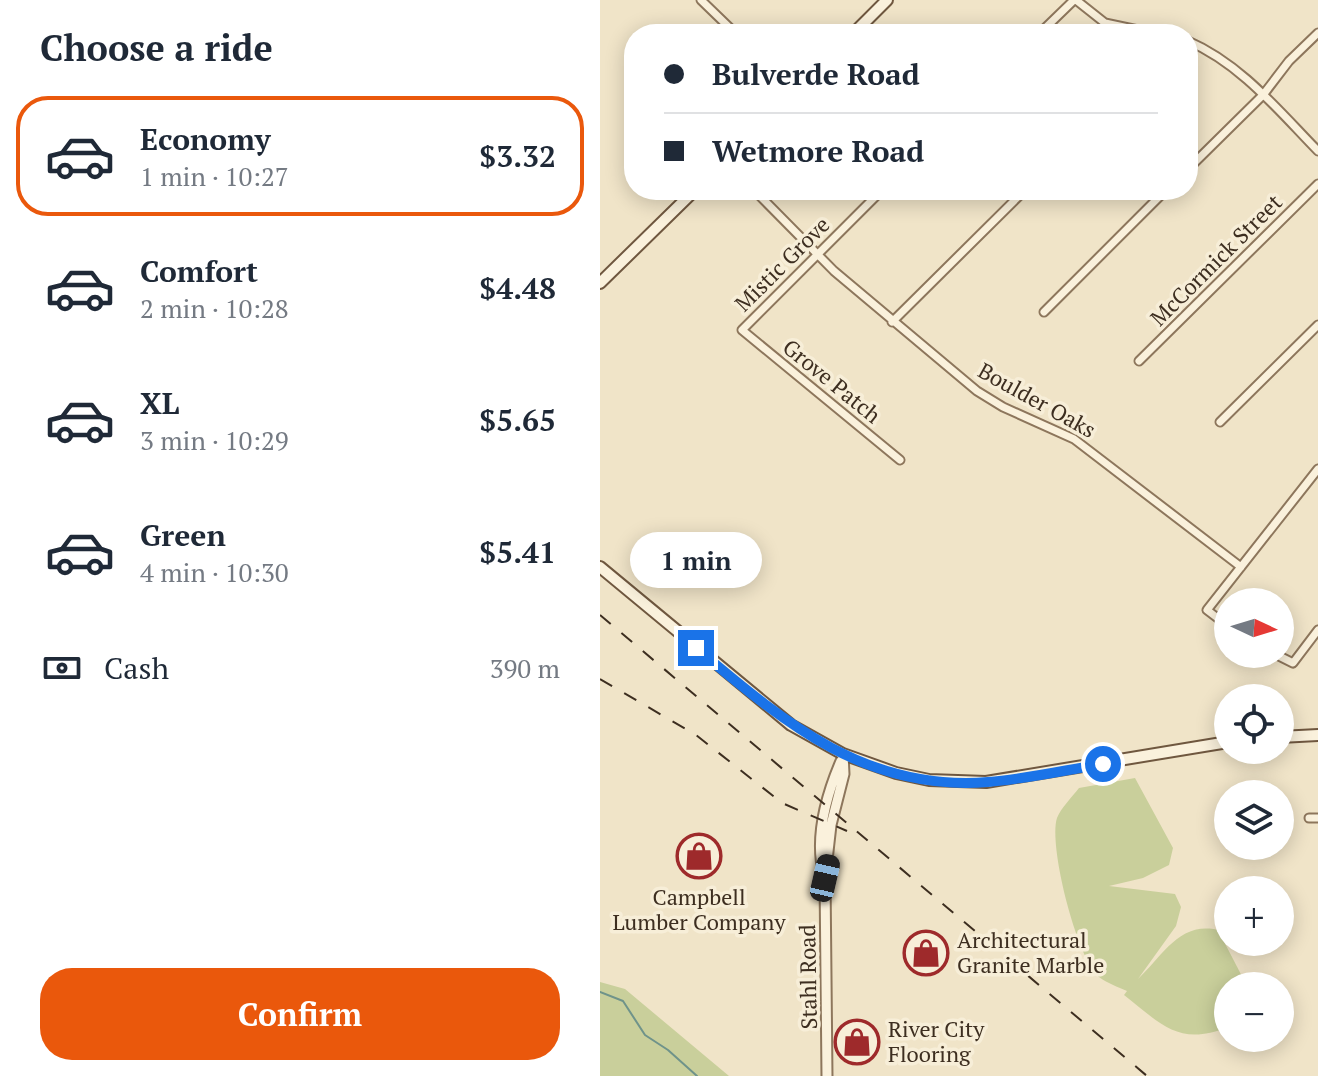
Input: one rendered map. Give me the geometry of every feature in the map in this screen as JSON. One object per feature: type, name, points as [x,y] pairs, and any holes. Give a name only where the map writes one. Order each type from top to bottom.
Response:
[{"type":"main road","points":[[863,24],[887,0]]},
{"type":"main road","points":[[600,283],[685,200]]},
{"type":"main road","points":[[600,567],[776,714],[809,736],[873,766],[929,780],[986,782],[1214,744]]},
{"type":"main road","points":[[1294,736],[1318,735]]},
{"type":"street","points":[[701,0],[726,24]]},
{"type":"street","points":[[1050,24],[1075,0],[1110,24]]},
{"type":"street","points":[[1198,159],[1263,95],[1289,61],[1318,33]]},
{"type":"street","points":[[1198,46],[1219,56],[1318,151]]},
{"type":"street","name":"McCormick Street","points":[[1139,361],[1318,184]]},
{"type":"street","name":"Boulder Oaks","points":[[764,200],[817,255],[892,322],[989,399],[1051,426],[1096,454],[1241,567]]},
{"type":"street","name":"Mistic Grove","points":[[742,330],[872,200]]},
{"type":"street","points":[[892,322],[1015,200]]},
{"type":"street","points":[[1044,312],[1156,200]]},
{"type":"street","points":[[1220,422],[1318,325]]},
{"type":"street","name":"Grove Patch","points":[[742,330],[900,460]]},
{"type":"street","points":[[1224,588],[1318,469]]},
{"type":"street","points":[[1214,601],[1207,610],[1214,615]]},
{"type":"street","points":[[1294,662],[1318,630]]},
{"type":"street","name":"Stahl Road","points":[[827,1076],[825,878],[820,860],[823,821],[833,779],[843,754]]},
{"type":"green space","points":[[1135,778],[1173,848],[1169,865],[1143,878],[1109,886],[1175,894],[1181,907],[1176,926],[1138,979],[1182,936],[1192,931],[1214,930],[1214,956],[1231,956],[1240,972],[1214,972],[1214,1032],[1196,1035],[1183,1033],[1160,1023],[1124,995],[1127,991],[1099,977],[1091,966],[1066,901],[1055,832],[1057,818],[1079,788]]},
{"type":"green space","points":[[600,982],[625,989],[729,1076],[600,1076]]},
{"type":"waterway","points":[[600,992],[623,1001],[645,1035],[668,1050],[697,1076]]},
{"type":"railway","points":[[600,615],[1147,1076]]},
{"type":"railway","points":[[600,679],[696,735],[782,803],[847,831]]},
{"type":"place","name":"Campbell Lumber Company","points":[[699,856]]},
{"type":"place","name":"Architectural Granite Marble","points":[[926,953]]},
{"type":"place","name":"River City Flooring","points":[[857,1042]]},
{"type":"route","points":[[696,648],[791,725],[843,754],[896,773],[929,780],[986,782],[1103,764]]}]
